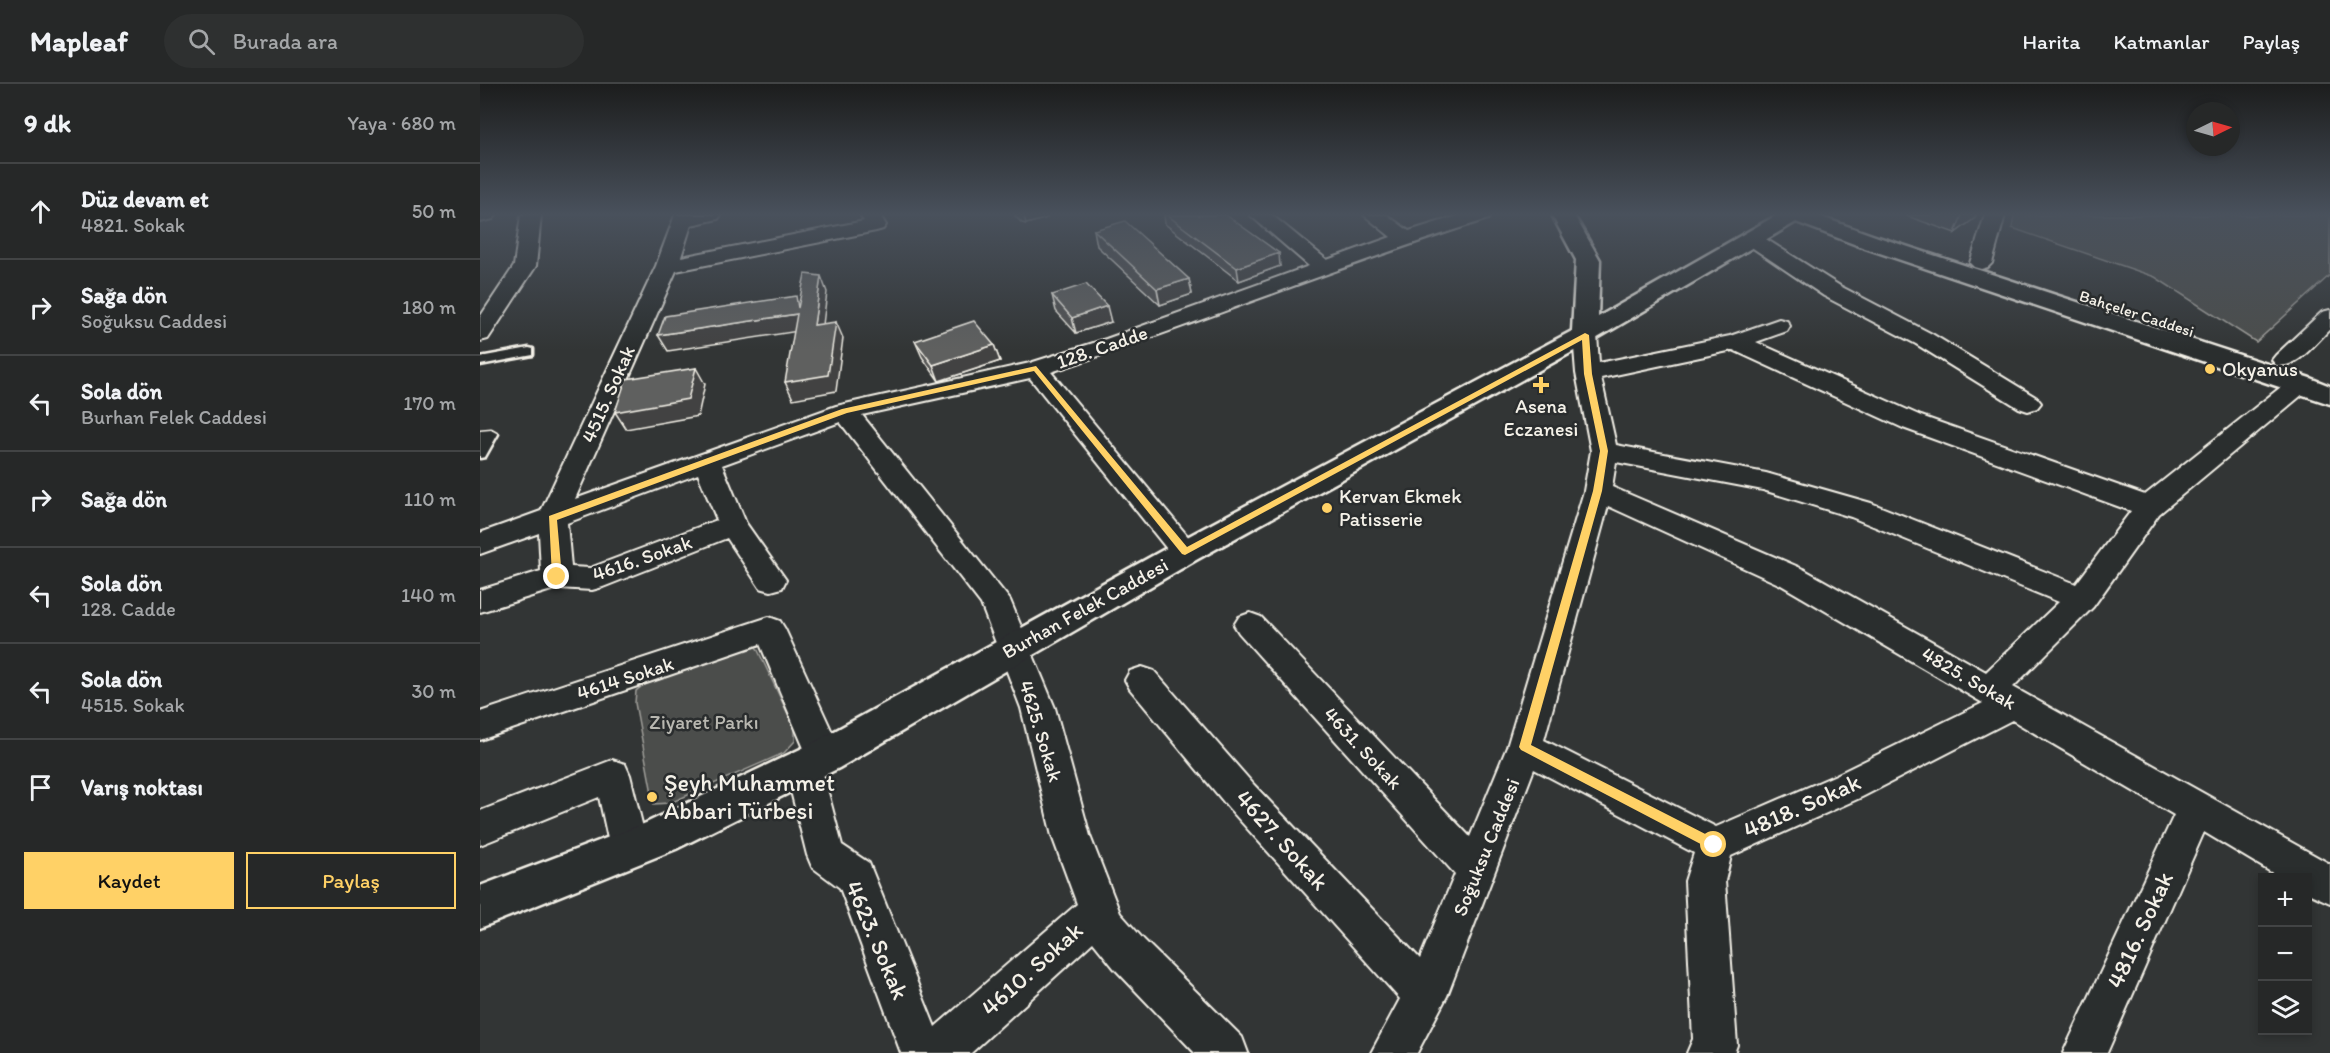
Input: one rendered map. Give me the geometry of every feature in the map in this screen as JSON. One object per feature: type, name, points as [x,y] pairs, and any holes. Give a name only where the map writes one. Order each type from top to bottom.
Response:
[{"type":"street","points":[[481,334],[525,266],[526,260]]},
{"type":"street","name":"4515. Sokak","points":[[557,577],[552,519],[669,260]]},
{"type":"street","points":[[667,267],[697,260]]},
{"type":"street","points":[[1315,260],[1323,267]]},
{"type":"street","name":"128. Cadde","points":[[480,544],[845,411],[1036,369],[1114,344],[1342,260]]},
{"type":"street","name":"Soğuksu Caddesi","points":[[1393,1053],[1426,996],[1525,747],[1598,491],[1604,451],[1588,374],[1585,335],[1588,260]]},
{"type":"street","name":"Burhan Felek Caddesi","points":[[480,907],[661,836],[814,762],[1185,552],[1585,335],[1704,260]]},
{"type":"street","points":[[1787,260],[1832,291],[1924,339],[2028,403]]},
{"type":"street","name":"Bahçeler Caddesi","points":[[1925,260],[2300,384],[2330,396]]},
{"type":"street","name":"Bahçeler Caddesi","points":[[1973,260],[2284,360],[2330,378]]},
{"type":"street","points":[[2284,360],[2330,317]]},
{"type":"street","points":[[1588,374],[1736,342],[1779,326]]},
{"type":"street","points":[[1736,342],[1912,422],[2149,507]]},
{"type":"street","points":[[1036,369],[1185,552]]},
{"type":"street","name":"4818. Sokak","points":[[1714,845],[1849,786],[2001,697],[2082,599],[2149,507],[2300,384]]},
{"type":"street","name":"4625. Sokak","points":[[845,411],[995,600],[1038,708],[1071,836],[1105,925],[1129,954],[1226,1053]]},
{"type":"street","points":[[1604,451],[1766,482],[1861,510],[2082,599]]},
{"type":"street","points":[[707,462],[733,525],[771,580]]},
{"type":"street","name":"4825. Sokak","points":[[1598,491],[1792,577],[2330,885]]},
{"type":"street","name":"4616. Sokak","points":[[480,601],[557,577],[592,579],[733,525]]},
{"type":"street","name":"4631. Sokak","points":[[1250,625],[1477,871]]},
{"type":"street","name":"4614 Sokak","points":[[480,726],[769,629]]},
{"type":"street","name":"4623. Sokak","points":[[769,629],[814,762],[826,855],[855,876],[923,1053]]},
{"type":"street","name":"4627. Sokak","points":[[1142,680],[1241,796],[1426,996]]},
{"type":"street","points":[[1525,747],[1714,845],[1705,881],[1715,1045],[1709,1053]]},
{"type":"street","points":[[480,828],[612,775],[629,848]]},
{"type":"street","name":"4816. Sokak","points":[[2085,1053],[2196,808]]},
{"type":"street","name":"4610. Sokak","points":[[938,1053],[1100,910]]},
{"type":"lane","points":[[480,361],[529,352]]},
{"type":"lane","points":[[480,435],[491,434],[480,454]]},
{"type":"green space","points":[[2106,260],[2330,260],[2330,275],[2256,342],[2155,277]]},
{"type":"green space","name":"Ziyaret Parkı","points":[[755,644],[795,729],[795,741],[784,753],[670,803],[654,804],[635,703],[636,691],[653,677]]},
{"type":"building","points":[[1126,260],[1168,260],[1189,279],[1157,289]]},
{"type":"building","points":[[1227,260],[1259,260],[1237,268]]},
{"type":"building","points":[[805,274],[821,276],[814,325],[836,322],[828,375],[785,382],[797,314],[658,335],[665,316],[796,296],[798,308]]},
{"type":"building","points":[[1086,284],[1107,306],[1072,318],[1052,295]]},
{"type":"building","points":[[974,321],[994,345],[933,365],[915,341]]},
{"type":"building","points":[[696,368],[688,399],[615,412],[626,379]]},
{"type":"place","name":"Okyanus","points":[[2210,369]]},
{"type":"place","name":"Asena Eczanesi","points":[[1541,385]]},
{"type":"place","name":"Kervan Ekmek Patisserie","points":[[1327,508]]},
{"type":"place","name":"Şeyh Muhammet Abbari Türbesi","points":[[652,797]]},
{"type":"route","points":[[557,577],[552,519],[845,411],[1036,369],[1132,484],[1185,552],[1585,335],[1588,374],[1604,451],[1598,491],[1525,747],[1714,845]]}]
